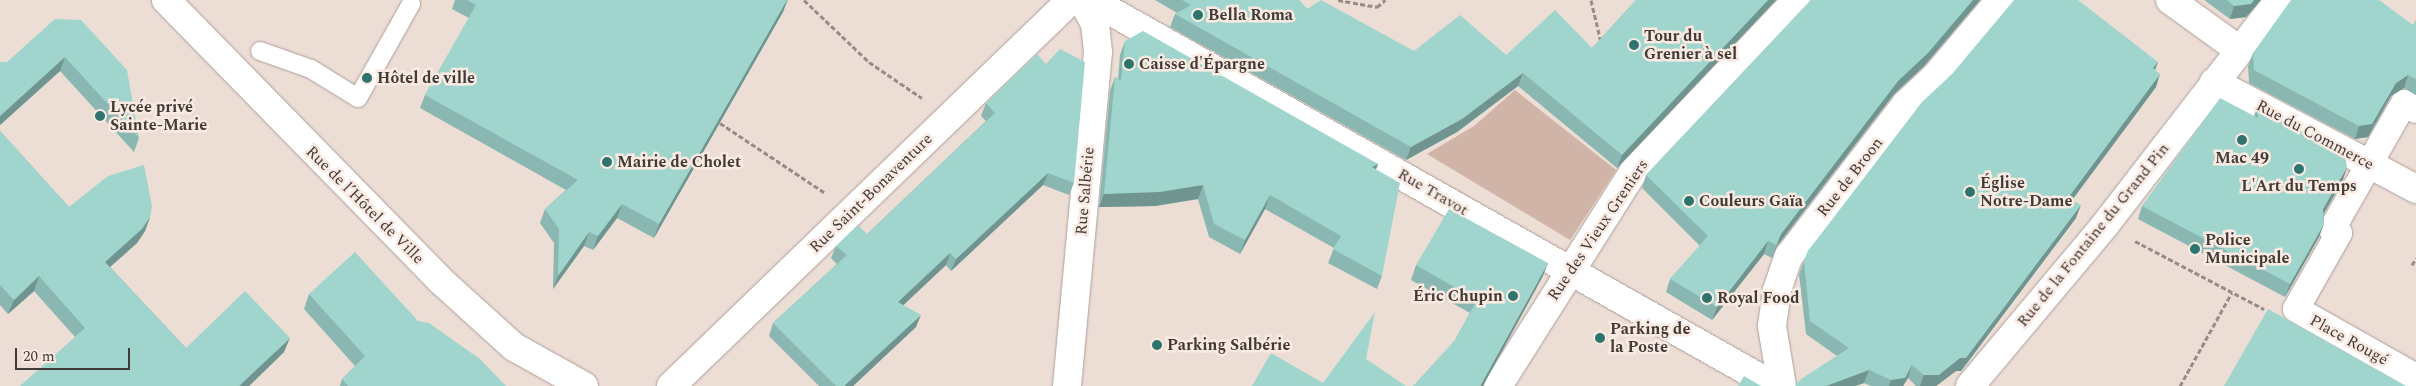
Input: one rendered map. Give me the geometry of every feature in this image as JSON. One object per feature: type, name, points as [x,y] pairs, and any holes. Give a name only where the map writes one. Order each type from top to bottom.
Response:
[{"type":"street","name":"Rue de l’Hôtel de Ville","points":[[166,0],[440,280],[514,348],[584,386]]},
{"type":"street","name":"Rue Saint-Bonaventure","points":[[671,386],[1071,0]]},
{"type":"street","name":"Rue Salbérie","points":[[1067,386],[1098,52],[1095,24],[1082,0]]},
{"type":"street","name":"Rue Travot","points":[[1091,0],[1774,386]]},
{"type":"street","name":"Rue des Vieux Greniers","points":[[1498,386],[1569,270],[1634,170],[1797,0]]},
{"type":"street","name":"Rue de Broon","points":[[1782,386],[1772,326],[1776,290],[1789,256],[1906,104],[1935,76],[2000,0]]},
{"type":"street","points":[[2170,0],[2238,49]]},
{"type":"street","name":"Rue de la Fontaine du Grand Pin","points":[[1970,386],[2105,226],[2238,49],[2279,0]]},
{"type":"street","name":"Rue du Commerce","points":[[2214,82],[2416,189]]},
{"type":"street","name":"Place Rougé","points":[[2416,110],[2404,102],[2332,229],[2339,233],[2296,310],[2416,377]]},
{"type":"lane","points":[[260,51],[311,69],[358,98],[411,4]]},
{"type":"path","points":[[804,0],[869,62],[950,117]]},
{"type":"path","points":[[1338,0],[1377,8],[1385,0]]},
{"type":"path","points":[[1591,0],[1601,45]]},
{"type":"path","points":[[720,123],[852,211]]},
{"type":"path","points":[[2105,226],[2266,310]]},
{"type":"path","points":[[2412,265],[2416,258]]},
{"type":"path","points":[[2180,386],[2232,292]]},
{"type":"shaded area","points":[[1515,90],[1616,170],[1570,240],[1427,154],[1474,126]]},
{"type":"building","name":"Mairie de Cholet","points":[[467,0],[787,0],[659,224],[622,204],[598,236],[589,232],[558,276],[559,229],[545,209],[578,180],[425,95],[476,5]]},
{"type":"building","points":[[1182,0],[1299,0],[1307,9],[1321,0],[1414,51],[1460,15],[1506,55],[1555,10],[1592,48],[1636,0],[1768,0],[1622,155],[1523,73],[1462,119],[1411,147],[1175,14],[1191,5]]},
{"type":"building","points":[[1811,0],[1973,0],[1928,53],[1898,81],[1781,234],[1776,245],[1768,241],[1717,307],[1670,279],[1708,236],[1646,175]]},
{"type":"building","name":"Église Notre-Dame","points":[[2014,0],[2078,0],[2158,62],[2153,68],[2160,74],[2068,198],[2081,205],[1966,358],[1960,358],[1939,375],[1924,375],[1912,365],[1905,378],[1891,380],[1869,370],[1826,386],[1795,386],[1801,379],[1849,348],[1810,321],[1804,261],[1808,251],[1922,102],[1952,74]]},
{"type":"building","points":[[2227,0],[2254,0],[2251,4],[2234,6]]},
{"type":"building","points":[[2291,0],[2379,0],[2413,25],[2416,20],[2416,79],[2408,75],[2396,83],[2372,124],[2359,126],[2254,70],[2253,53]]},
{"type":"building","points":[[55,19],[81,20],[127,70],[139,138],[65,57],[0,116],[0,62],[7,62]]},
{"type":"building","points":[[1143,31],[1378,164],[1372,167],[1400,183],[1382,276],[1333,249],[1341,236],[1270,195],[1245,240],[1214,224],[1203,185],[1160,192],[1104,194],[1115,77],[1121,81],[1125,41]]},
{"type":"building","points":[[1060,49],[1085,62],[1074,183],[1048,173],[956,259],[950,253],[898,302],[921,315],[844,386],[836,386],[773,323],[847,255],[836,246],[858,225],[867,234],[995,113],[986,103],[1037,54],[1046,64]]},
{"type":"building","points":[[2220,98],[2258,118],[2257,107],[2345,154],[2347,167],[2323,209],[2324,224],[2290,284],[2142,206]]},
{"type":"building","points":[[0,131],[69,207],[108,176],[144,165],[152,206],[150,217],[142,229],[105,262],[186,348],[245,291],[290,338],[239,386],[20,386],[85,328],[39,276],[14,300],[0,285]]},
{"type":"building","points":[[1449,209],[1548,263],[1480,386],[1413,386],[1455,340],[1477,300],[1416,265]]},
{"type":"building","points":[[355,252],[418,321],[429,323],[480,359],[506,386],[348,386],[342,379],[365,356],[309,294]]},
{"type":"building","points":[[2268,309],[2406,386],[2224,386]]},
{"type":"building","points":[[1375,312],[1366,359],[1406,386],[1252,386],[1271,353],[1323,383]]},
{"type":"building","points":[[1744,376],[1761,386],[1738,386]]},
{"type":"place","name":"Bella Roma","points":[[1198,15]]},
{"type":"place","name":"Tour du Grenier à sel","points":[[1634,45]]},
{"type":"place","name":"Caisse d'Épargne","points":[[1129,64]]},
{"type":"place","name":"Hôtel de ville","points":[[367,78]]},
{"type":"place","name":"Lycée privé Sainte-Marie","points":[[100,116]]},
{"type":"place","name":"Mac 49","points":[[2242,140]]},
{"type":"place","name":"Mairie de Cholet","points":[[607,162]]},
{"type":"place","name":"L'Art du Temps","points":[[2299,169]]},
{"type":"place","name":"Église Notre-Dame","points":[[1970,192]]},
{"type":"place","name":"Couleurs Gaïa","points":[[1689,201]]},
{"type":"place","name":"Police Municipale","points":[[2195,249]]},
{"type":"place","name":"Éric Chupin","points":[[1513,296]]},
{"type":"place","name":"Royal Food","points":[[1707,298]]},
{"type":"place","name":"Parking de la Poste","points":[[1600,338]]},
{"type":"place","name":"Parking Salbérie","points":[[1157,345]]}]
